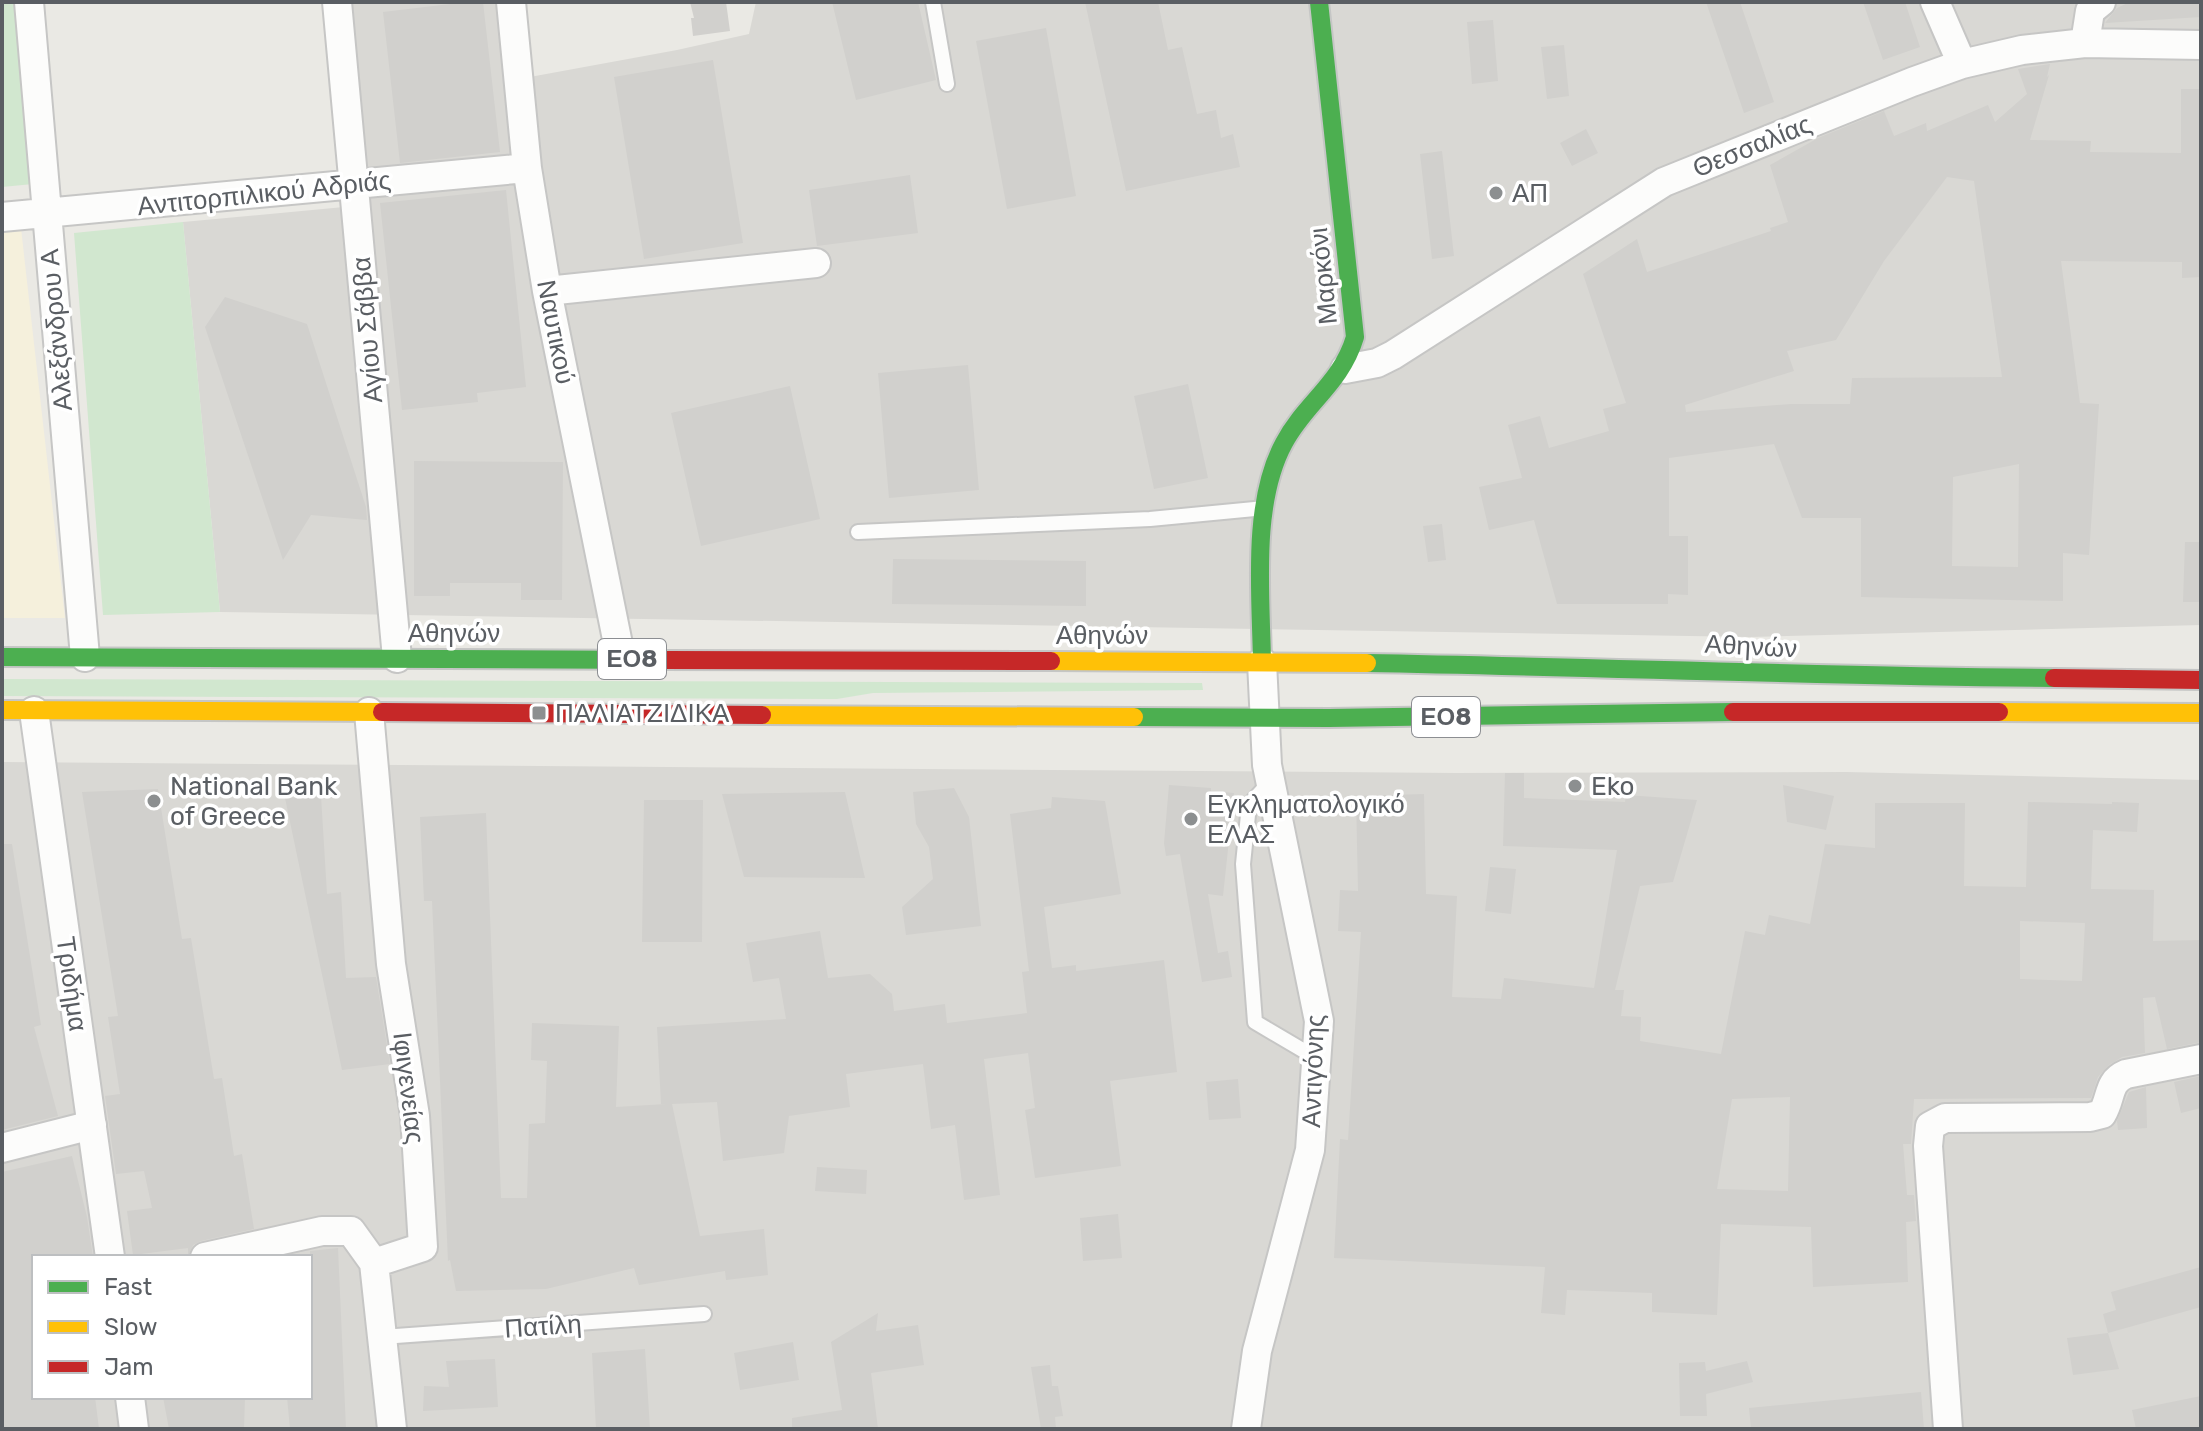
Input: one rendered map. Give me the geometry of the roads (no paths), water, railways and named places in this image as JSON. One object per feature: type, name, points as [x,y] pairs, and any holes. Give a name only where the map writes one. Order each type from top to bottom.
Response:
[{"type":"main road","name":"Μαρκόνι","points":[[1262,662],[1265,508],[1270,478],[1286,441],[1345,369],[1353,350],[1356,326],[1319,2]]},
{"type":"main road","points":[[1624,667],[1711,653]]},
{"type":"main road","name":"Αθηνών","points":[[2,657],[1262,662],[1624,667],[1840,676],[2201,680]]},
{"type":"main road","name":"ΕΟ8","points":[[2,710],[1329,718],[1840,711],[2201,713]]},
{"type":"main road","points":[[1630,716],[1764,730]]},
{"type":"street","name":"Αλεξάνδρου Α","points":[[29,2],[85,657]]},
{"type":"street","name":"Αγίου Σάββα","points":[[337,2],[397,658]]},
{"type":"street","name":"Ναυτικού","points":[[511,2],[527,168],[547,291],[621,659]]},
{"type":"street","points":[[1935,2],[1962,64]]},
{"type":"street","points":[[2085,43],[2090,11],[2101,2]]},
{"type":"street","name":"Θεσσαλίας","points":[[1345,369],[1377,363],[1393,355],[1664,182],[1962,64],[2022,50],[2085,43],[2201,45]]},
{"type":"street","name":"Αντιτορπιλικού Αδριάς","points":[[2,217],[527,168]]},
{"type":"street","points":[[547,291],[816,263]]},
{"type":"street","name":"Αντιγόνης","points":[[1246,1429],[1257,1351],[1310,1150],[1319,1021],[1270,782],[1262,716],[1262,662]]},
{"type":"street","name":"Τριδήμα","points":[[34,711],[110,1255]]},
{"type":"street","name":"Ιφιγενείας","points":[[369,712],[391,964],[415,1116],[423,1247],[374,1263]]},
{"type":"street","points":[[1948,1429],[1928,1146],[1930,1126],[1945,1118],[2090,1117],[2102,1114],[2109,1103],[2110,1088],[2115,1078],[2201,1059]]},
{"type":"street","points":[[2,1148],[92,1125]]},
{"type":"street","points":[[214,1255],[322,1231],[351,1231],[374,1263],[392,1429]]},
{"type":"street","points":[[130,1399],[134,1429]]},
{"type":"lane","points":[[933,2],[947,84]]},
{"type":"lane","points":[[858,532],[1150,519],[1265,508]]},
{"type":"lane","points":[[1270,782],[1249,805],[1243,864],[1255,1022],[1317,1058]]},
{"type":"lane","name":"Πατίλη","points":[[382,1337],[704,1314]]},
{"type":"place","name":"ΑΠ","points":[[1496,193]]},
{"type":"place","name":"ΠΑΛΙΑΤΖΙΔΙΚΑ","points":[[539,713]]},
{"type":"place","name":"Eko","points":[[1575,786]]},
{"type":"place","name":"National Bank of Greece","points":[[154,801]]},
{"type":"place","name":"Εγκληματολογικό ΕΛΑΣ","points":[[1191,819]]}]
